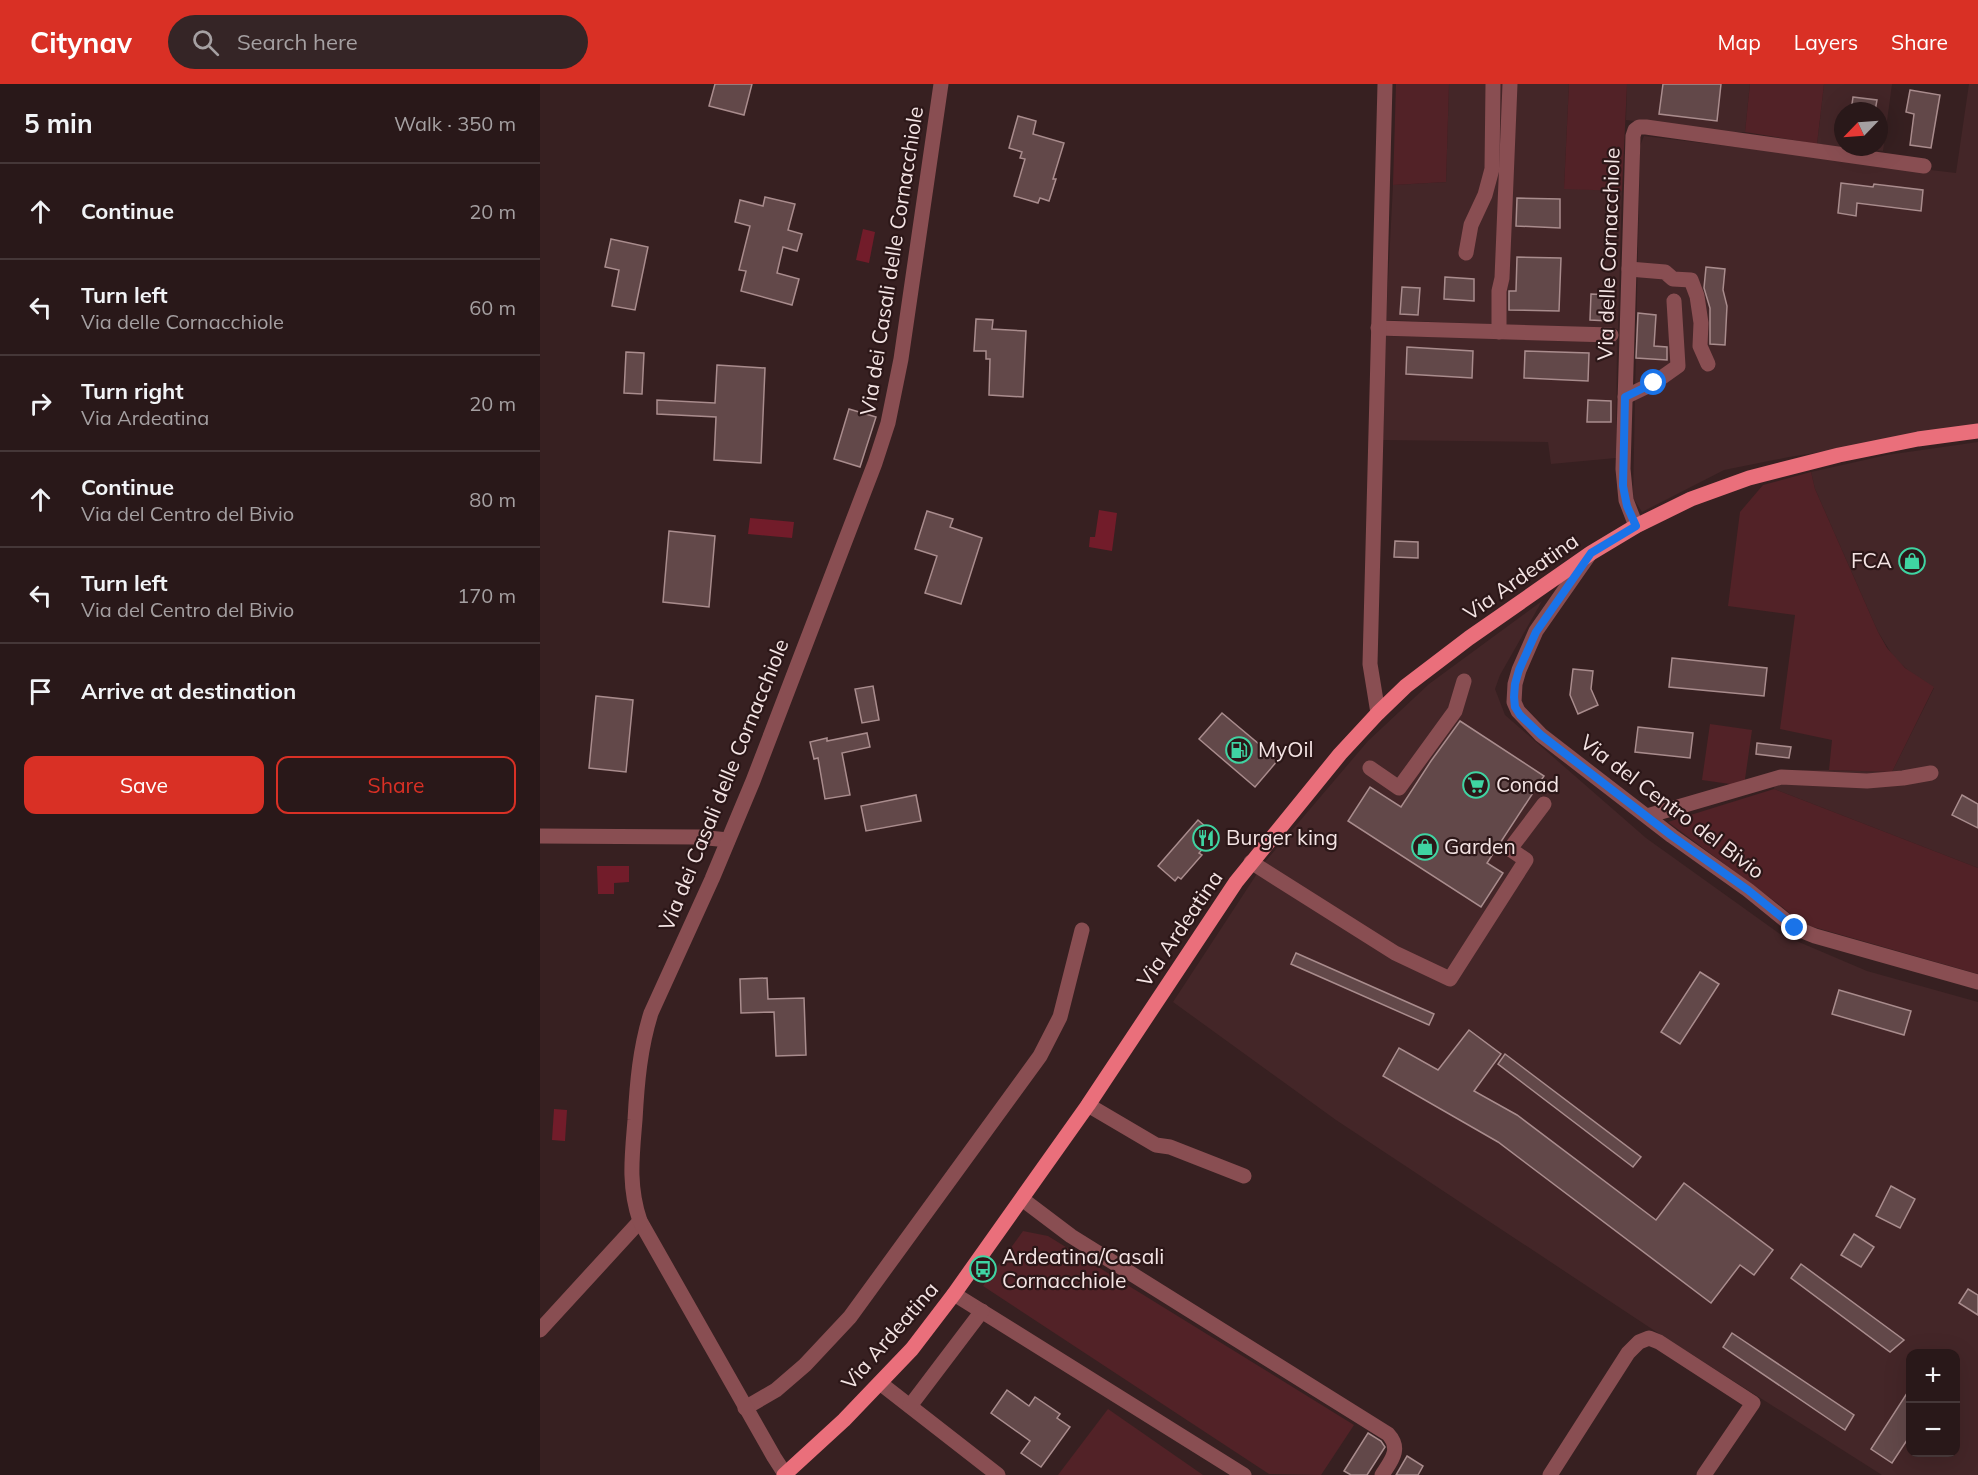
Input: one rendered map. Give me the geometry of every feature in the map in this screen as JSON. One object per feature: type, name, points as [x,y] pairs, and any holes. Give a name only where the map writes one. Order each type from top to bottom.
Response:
[{"type":"main road","name":"Via Ardeatina","points":[[784,1474],[844,1420],[912,1349],[954,1294],[1088,1105],[1251,862],[1340,754],[1377,713],[1406,686],[1439,660],[1591,553],[1636,526],[1691,499],[1780,469],[1891,444],[1978,431]]},
{"type":"street","name":"Via dei Casali delle Cornacchiole","points":[[784,1474],[640,1221],[633,1200],[631,1173],[637,1083],[645,1032],[658,995],[728,840],[875,463],[888,423],[901,359],[941,84]]},
{"type":"street","points":[[1377,713],[1370,664],[1385,84]]},
{"type":"street","points":[[1466,253],[1471,225],[1485,195],[1492,169],[1493,84]]},
{"type":"street","points":[[1499,332],[1499,291],[1502,278],[1510,84]]},
{"type":"street","name":"Via delle Cornacchiole","points":[[1636,526],[1627,506],[1623,486],[1635,130],[1639,127],[1646,127],[1924,166]]},
{"type":"street","points":[[1629,269],[1665,272],[1673,279],[1691,280],[1697,296],[1701,323],[1700,346],[1708,364]]},
{"type":"street","points":[[1625,397],[1654,383],[1678,366],[1674,301]]},
{"type":"street","points":[[1378,328],[1611,335]]},
{"type":"street","name":"Via del Centro del Bivio","points":[[1591,553],[1536,632],[1519,670],[1514,702],[1520,715],[1541,735],[1748,890],[1795,928],[1815,936],[1978,982]]},
{"type":"street","points":[[1370,768],[1399,788],[1455,711],[1464,681]]},
{"type":"street","points":[[1647,816],[1781,777],[1867,781],[1931,773]]},
{"type":"street","points":[[1251,862],[1395,953],[1450,979],[1526,860],[1510,849],[1544,804]]},
{"type":"street","points":[[540,836],[699,837],[728,840]]},
{"type":"street","points":[[745,1408],[776,1390],[805,1365],[850,1317],[1040,1056],[1060,1017],[1082,930]]},
{"type":"street","points":[[1088,1105],[1156,1145],[1170,1147],[1244,1176]]},
{"type":"street","points":[[1022,1199],[1071,1236],[1388,1434],[1395,1443],[1396,1450],[1382,1475]]},
{"type":"street","points":[[540,1330],[640,1221]]},
{"type":"street","points":[[954,1294],[1244,1475]]},
{"type":"street","points":[[910,1406],[982,1311]]},
{"type":"street","points":[[1550,1475],[1628,1353],[1639,1342],[1649,1338],[1659,1342],[1753,1403],[1704,1475]]},
{"type":"street","points":[[880,1383],[999,1475]]},
{"type":"shaded area","points":[[1396,84],[1449,84],[1446,182],[1393,185]]},
{"type":"shaded area","points":[[1449,84],[1569,84],[1564,188],[1622,191],[1618,329],[1386,320],[1393,185],[1446,182]]},
{"type":"shaded area","points":[[1569,84],[1627,84],[1622,191],[1564,189]]},
{"type":"shaded area","points":[[1627,84],[1750,84],[1745,132],[1626,120]]},
{"type":"shaded area","points":[[1750,84],[1824,84],[1817,144],[1745,132]]},
{"type":"shaded area","points":[[1824,84],[1892,84],[1888,114],[1888,102],[1834,102],[1834,146],[1817,144]]},
{"type":"shaded area","points":[[1969,84],[1978,84],[1978,427],[1789,457],[1724,470],[1642,512],[1633,498],[1640,146],[1644,136],[1956,173]]},
{"type":"shaded area","points":[[863,229],[875,232],[869,263],[856,260]]},
{"type":"shaded area","points":[[1386,336],[1617,341],[1616,458],[1551,464],[1548,442],[1383,440]]},
{"type":"shaded area","name":"FCA","points":[[1978,442],[1978,868],[1774,789],[1777,770],[1892,772],[1934,688],[1916,677],[1895,659],[1878,632],[1815,489],[1811,472],[1887,455]]},
{"type":"shaded area","points":[[1811,472],[1815,489],[1887,648],[1905,668],[1934,687],[1892,772],[1829,770],[1832,740],[1780,729],[1795,615],[1728,606],[1740,512],[1763,485]]},
{"type":"shaded area","points":[[1099,510],[1117,513],[1112,551],[1089,547],[1090,537],[1095,537]]},
{"type":"shaded area","points":[[750,518],[794,522],[792,538],[748,534]]},
{"type":"shaded area","points":[[1542,601],[1500,675],[1495,689],[1505,715],[1646,838],[1780,934],[1867,971],[1978,1002],[1978,1475],[1882,1475],[1661,1335],[1336,1120],[1173,1002],[1264,863],[1368,741],[1429,684]]},
{"type":"shaded area","points":[[1710,724],[1752,730],[1744,786],[1702,780]]},
{"type":"shaded area","points":[[1774,789],[1978,868],[1978,974],[1803,924],[1668,822]]},
{"type":"shaded area","points":[[597,866],[629,866],[629,882],[614,883],[614,894],[598,894]]},
{"type":"shaded area","points":[[554,1109],[567,1110],[565,1141],[552,1140]]},
{"type":"shaded area","points":[[1023,1231],[1048,1236],[1354,1425],[1321,1475],[1269,1474],[983,1286]]},
{"type":"shaded area","points":[[1108,1409],[1203,1475],[1058,1475]]},
{"type":"building","points":[[715,84],[752,84],[744,115],[709,106]]},
{"type":"building","points":[[1663,84],[1721,84],[1717,121],[1659,114]]},
{"type":"building","points":[[1910,90],[1940,95],[1931,148],[1910,145],[1914,114],[1906,112]]},
{"type":"building","points":[[1853,97],[1877,100],[1877,102],[1852,102]]},
{"type":"building","points":[[1018,116],[1036,121],[1033,134],[1064,143],[1049,201],[1040,198],[1038,203],[1014,196],[1025,159],[1020,158],[1022,152],[1009,148]]},
{"type":"building","points":[[1841,183],[1873,187],[1874,184],[1923,190],[1921,211],[1857,203],[1856,216],[1838,213]]},
{"type":"building","points":[[765,197],[795,204],[788,230],[802,234],[797,251],[783,247],[777,273],[799,279],[792,305],[741,291],[746,271],[739,270],[750,226],[735,222],[740,200],[763,206]]},
{"type":"building","points":[[1517,198],[1560,199],[1560,228],[1516,226]]},
{"type":"building","points":[[611,239],[648,247],[635,310],[612,306],[619,270],[605,267]]},
{"type":"building","points":[[1517,257],[1561,258],[1559,311],[1509,310],[1509,291],[1516,291]]},
{"type":"building","points":[[1706,267],[1725,269],[1723,290],[1727,306],[1725,345],[1710,344],[1710,308],[1704,288]]},
{"type":"building","points":[[1445,277],[1474,279],[1474,301],[1444,299]]},
{"type":"building","points":[[1402,287],[1420,288],[1418,315],[1400,314]]},
{"type":"building","points":[[1591,294],[1610,295],[1609,321],[1590,320]]},
{"type":"building","points":[[1638,313],[1656,315],[1654,346],[1667,347],[1667,360],[1636,358]]},
{"type":"building","points":[[976,319],[993,320],[992,329],[1026,331],[1023,397],[989,395],[990,359],[986,359],[986,351],[974,351]]},
{"type":"building","points":[[1407,347],[1473,351],[1472,378],[1406,374]]},
{"type":"building","points":[[1525,351],[1589,353],[1588,381],[1524,378]]},
{"type":"building","points":[[626,352],[644,353],[642,394],[624,393]]},
{"type":"building","points":[[717,365],[765,368],[761,463],[714,460],[716,417],[657,414],[657,400],[715,403]]},
{"type":"building","points":[[1588,400],[1611,401],[1611,422],[1587,422]]},
{"type":"building","points":[[849,409],[876,417],[860,467],[834,459]]},
{"type":"building","points":[[927,511],[953,519],[950,527],[982,538],[961,604],[925,593],[937,556],[915,549]]},
{"type":"building","points":[[669,531],[715,536],[709,607],[663,602]]},
{"type":"building","points":[[1395,541],[1418,542],[1418,558],[1394,557]]},
{"type":"building","points":[[1672,658],[1767,668],[1764,696],[1669,687]]},
{"type":"building","points":[[1573,669],[1593,671],[1591,689],[1598,705],[1578,714],[1570,695]]},
{"type":"building","points":[[873,686],[879,720],[862,723],[855,689]]},
{"type":"building","points":[[596,696],[633,700],[626,772],[589,768]]},
{"type":"building","name":"MyOil","points":[[1222,713],[1278,760],[1255,787],[1199,739]]},
{"type":"building","points":[[1460,721],[1544,776],[1487,863],[1503,873],[1481,907],[1348,821],[1370,787],[1401,807]]},
{"type":"building","points":[[1638,727],[1693,733],[1690,758],[1635,752]]},
{"type":"building","points":[[867,733],[870,747],[842,753],[850,795],[825,799],[818,758],[814,759],[810,742]]},
{"type":"building","points":[[1757,743],[1791,747],[1789,758],[1756,754]]},
{"type":"building","points":[[916,795],[921,821],[866,831],[861,806]]},
{"type":"building","points":[[1962,795],[1978,804],[1978,828],[1952,815]]},
{"type":"building","points":[[1198,820],[1215,835],[1199,853],[1202,855],[1181,879],[1178,877],[1175,881],[1158,866]]},
{"type":"building","points":[[1296,953],[1434,1014],[1429,1025],[1291,964]]},
{"type":"building","points":[[1700,972],[1719,984],[1680,1044],[1661,1032]]},
{"type":"building","points":[[767,978],[768,999],[804,998],[806,1055],[776,1056],[774,1012],[741,1013],[740,979]]},
{"type":"building","points":[[1839,990],[1911,1011],[1904,1035],[1832,1014]]},
{"type":"building","points":[[1469,1030],[1501,1054],[1474,1091],[1517,1115],[1656,1220],[1684,1183],[1773,1250],[1754,1275],[1740,1265],[1711,1303],[1498,1142],[1383,1076],[1399,1048],[1438,1070]]},
{"type":"building","points":[[1505,1054],[1641,1157],[1633,1167],[1498,1064]]},
{"type":"building","points":[[1891,1186],[1915,1199],[1900,1228],[1876,1216]]},
{"type":"building","points":[[1854,1234],[1874,1247],[1861,1267],[1841,1255]]},
{"type":"building","points":[[1801,1264],[1904,1340],[1890,1352],[1791,1278]]},
{"type":"building","points":[[1968,1289],[1978,1295],[1978,1315],[1959,1303]]},
{"type":"building","points":[[1732,1333],[1854,1415],[1845,1430],[1723,1347]]},
{"type":"building","points":[[1007,1390],[1029,1406],[1035,1397],[1060,1414],[1057,1418],[1070,1427],[1041,1467],[1021,1453],[1030,1441],[991,1413]]},
{"type":"building","points":[[1906,1395],[1906,1442],[1892,1463],[1871,1449]]},
{"type":"building","points":[[1368,1433],[1381,1441],[1385,1447],[1367,1475],[1351,1475],[1344,1471]]},
{"type":"building","points":[[1407,1456],[1423,1466],[1418,1475],[1396,1475]]},
{"type":"place","name":"FCA","points":[[1912,561]]},
{"type":"place","name":"MyOil","points":[[1239,750]]},
{"type":"place","name":"Conad","points":[[1476,785]]},
{"type":"place","name":"Burger king","points":[[1206,838]]},
{"type":"place","name":"Garden","points":[[1425,847]]},
{"type":"place","name":"Ardeatina/Casali Cornacchiole","points":[[983,1269]]},
{"type":"route","points":[[1654,383],[1625,397],[1623,486],[1627,506],[1636,526],[1591,553],[1536,632],[1515,684],[1515,707],[1541,735],[1672,836],[1748,890],[1795,928]]}]
